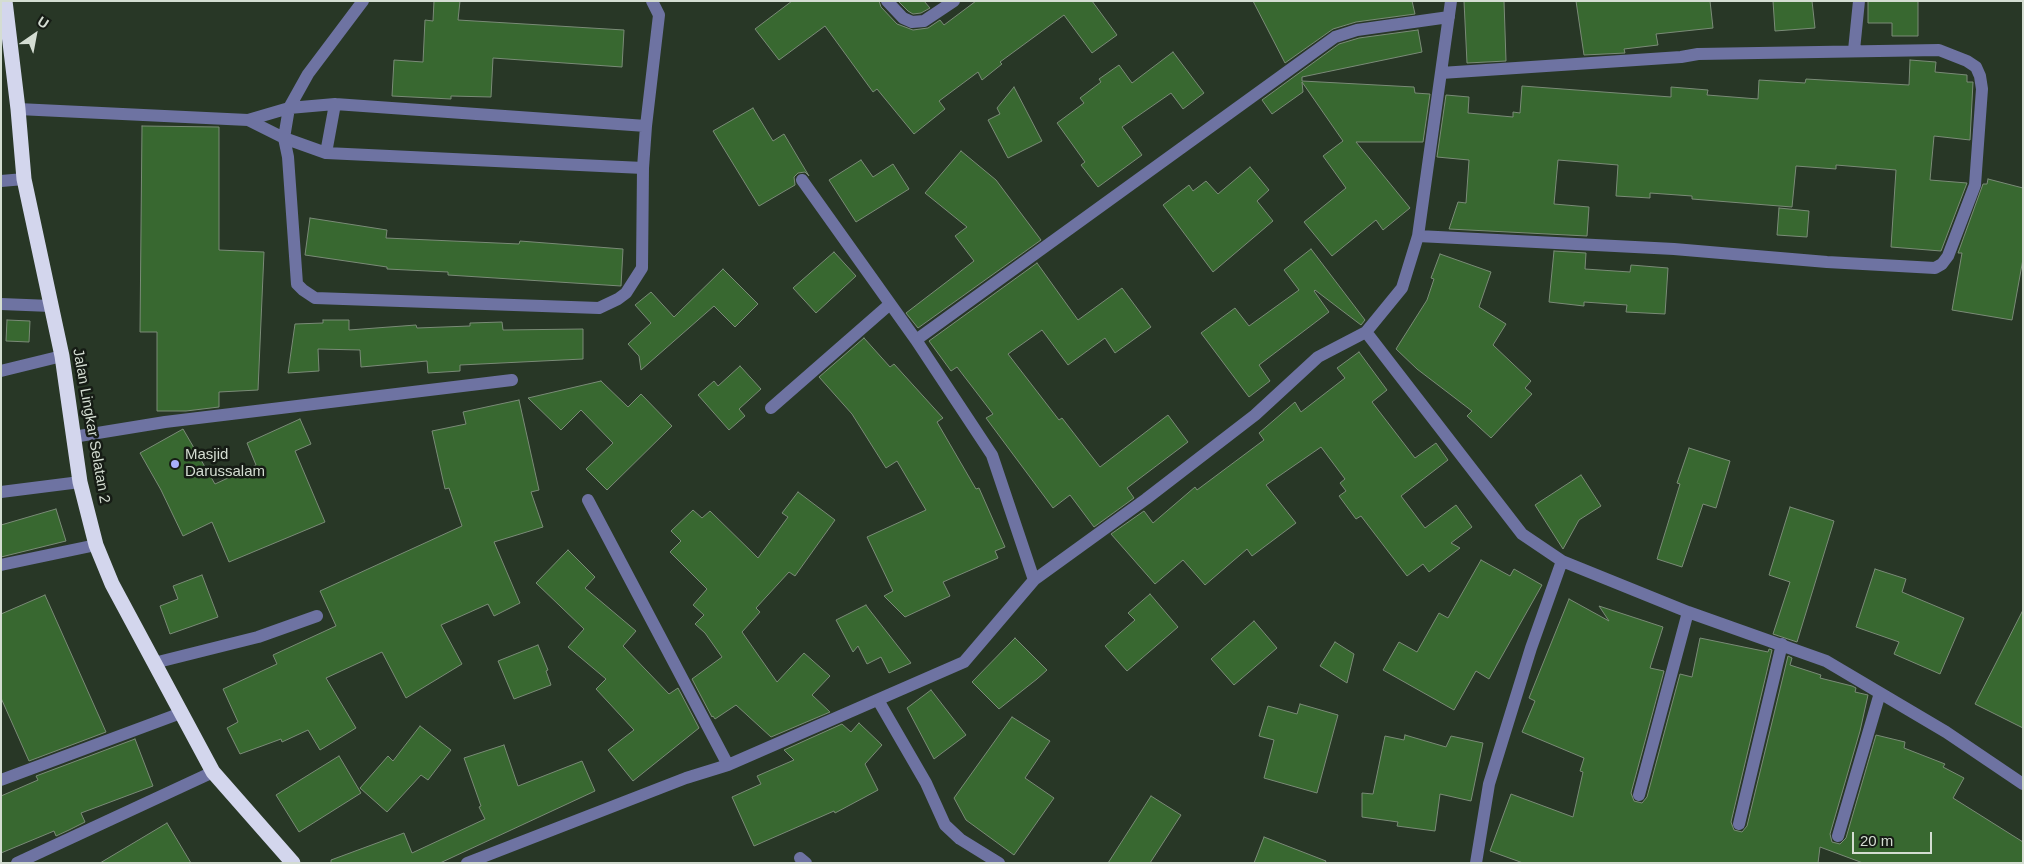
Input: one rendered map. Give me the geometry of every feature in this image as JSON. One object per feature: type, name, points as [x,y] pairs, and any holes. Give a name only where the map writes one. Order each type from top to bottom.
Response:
[{"type":"highway","name":"Jalan Lingkar Selatan 2","points":[[4,4],[18,109],[24,179],[62,356],[72,437],[80,482],[96,545],[112,584],[213,772],[293,863]]},
{"type":"street","points":[[363,1],[308,74],[289,108],[284,138],[288,158],[298,284],[315,298],[599,308],[626,293],[642,268],[643,168],[659,15],[652,1]]},
{"type":"street","points":[[887,1],[903,18],[912,22],[924,21],[954,1]]},
{"type":"street","points":[[467,863],[686,778],[728,765],[964,662],[1034,580],[1146,499],[1255,415],[1318,357],[1366,332],[1402,288],[1418,236],[1451,1]]},
{"type":"street","points":[[1854,50],[1859,1]]},
{"type":"street","points":[[916,340],[1335,38],[1357,30],[1449,17]]},
{"type":"street","points":[[1418,236],[1674,249],[1826,262],[1934,268],[1942,264],[1948,256],[1975,185],[1982,88],[1980,76],[1976,67],[1939,50],[1698,54],[1681,58],[1441,73]]},
{"type":"street","points":[[326,153],[335,104]]},
{"type":"street","points":[[18,109],[248,120],[289,108],[335,104],[646,126]]},
{"type":"street","points":[[248,120],[284,138],[326,153],[643,168]]},
{"type":"street","points":[[1,180],[24,179]]},
{"type":"street","points":[[802,180],[916,340],[992,455],[1034,580]]},
{"type":"street","points":[[1,304],[51,306]]},
{"type":"street","points":[[771,408],[890,304]]},
{"type":"street","points":[[1366,332],[1522,534],[1562,561],[1688,612],[1826,661],[1946,732],[2023,784]]},
{"type":"street","points":[[1,371],[62,356]]},
{"type":"street","points":[[72,437],[165,422],[512,380]]},
{"type":"street","points":[[1,492],[80,482]]},
{"type":"street","points":[[588,500],[728,765]]},
{"type":"street","points":[[1,565],[96,545]]},
{"type":"street","points":[[1476,863],[1489,784],[1531,648],[1562,561]]},
{"type":"street","points":[[1639,795],[1688,612]]},
{"type":"street","points":[[154,663],[258,636],[317,616]]},
{"type":"street","points":[[1740,824],[1782,644]]},
{"type":"street","points":[[1838,836],[1880,693]]},
{"type":"street","points":[[878,700],[926,783],[945,826],[960,839],[999,863]]},
{"type":"street","points":[[1,780],[181,713]]},
{"type":"street","points":[[18,863],[213,772]]},
{"type":"building","points":[[434,1],[460,1],[458,20],[624,30],[622,67],[493,58],[491,97],[451,96],[451,99],[392,96],[394,60],[423,62],[425,20],[433,21]]},
{"type":"building","points":[[792,1],[879,1],[881,7],[897,24],[913,30],[928,28],[940,20],[944,25],[976,1],[1092,1],[1117,35],[1092,53],[1064,15],[1000,62],[1002,64],[982,80],[978,72],[939,101],[945,109],[914,134],[877,89],[873,92],[825,26],[779,60],[755,29]]},
{"type":"building","points":[[898,1],[924,1],[930,8],[921,13],[913,14]]},
{"type":"building","points":[[1253,1],[1412,1],[1415,14],[1356,22],[1333,29],[1285,63]]},
{"type":"building","points":[[1464,1],[1504,1],[1506,61],[1467,63]]},
{"type":"building","points":[[1576,1],[1710,1],[1713,28],[1656,34],[1658,45],[1624,49],[1625,53],[1584,55]]},
{"type":"building","points":[[1773,1],[1812,1],[1815,28],[1775,31]]},
{"type":"building","points":[[1868,1],[1918,1],[1918,36],[1892,36],[1892,23],[1868,23]]},
{"type":"building","points":[[1418,30],[1422,52],[1302,77],[1302,81],[1414,87],[1415,93],[1430,94],[1423,142],[1356,142],[1410,208],[1383,230],[1376,220],[1332,256],[1304,222],[1346,188],[1323,156],[1343,141],[1302,82],[1303,92],[1272,114],[1262,100],[1339,44],[1359,38]]},
{"type":"building","points":[[1173,52],[1204,93],[1183,109],[1171,93],[1122,127],[1142,155],[1098,187],[1081,165],[1085,162],[1057,123],[1084,103],[1080,98],[1101,82],[1099,79],[1119,65],[1132,83]]},
{"type":"building","points":[[1910,60],[1936,62],[1935,72],[1967,75],[1967,82],[1973,82],[1970,140],[1934,136],[1930,180],[1967,183],[1941,251],[1891,247],[1896,170],[1836,165],[1836,169],[1796,166],[1792,207],[1692,199],[1692,196],[1650,193],[1650,198],[1616,196],[1618,165],[1558,160],[1554,204],[1589,207],[1587,236],[1449,229],[1458,202],[1466,203],[1469,160],[1437,157],[1446,95],[1469,97],[1468,113],[1513,117],[1513,112],[1520,113],[1522,86],[1671,97],[1671,87],[1708,90],[1707,95],[1758,99],[1759,80],[1805,83],[1806,79],[1909,85]]},
{"type":"building","points":[[1014,87],[1042,141],[1008,158],[988,120],[1000,114],[997,108]]},
{"type":"building","points":[[753,108],[773,141],[784,134],[809,176],[805,172],[798,173],[794,177],[795,185],[759,206],[713,131]]},
{"type":"building","points":[[142,126],[219,127],[219,250],[264,252],[258,390],[219,392],[219,407],[186,411],[157,411],[157,332],[140,332]]},
{"type":"building","points":[[961,151],[996,180],[1041,240],[918,328],[906,313],[974,261],[955,236],[967,227],[925,193]]},
{"type":"building","points":[[861,160],[873,177],[893,164],[909,189],[856,222],[829,180]]},
{"type":"building","points":[[1250,167],[1269,190],[1257,201],[1273,221],[1213,272],[1163,205],[1189,185],[1193,191],[1206,181],[1218,194]]},
{"type":"building","points":[[1988,179],[2023,188],[2023,259],[2012,320],[1952,310],[1962,253],[1958,253],[1983,184],[1987,184]]},
{"type":"building","points":[[1779,208],[1809,211],[1807,237],[1777,235]]},
{"type":"building","points":[[310,218],[387,230],[386,238],[519,244],[520,241],[623,249],[621,286],[448,275],[448,272],[387,269],[387,267],[305,255]]},
{"type":"building","points":[[1311,249],[1365,320],[1361,325],[1315,290],[1329,312],[1259,365],[1270,381],[1249,397],[1201,333],[1235,308],[1249,326],[1299,290],[1284,270]]},
{"type":"building","points":[[1554,251],[1586,253],[1585,269],[1630,272],[1631,265],[1668,268],[1665,314],[1626,312],[1627,305],[1584,302],[1584,306],[1549,302]]},
{"type":"building","points":[[834,252],[856,276],[816,313],[793,288]]},
{"type":"building","points":[[1440,254],[1491,272],[1479,307],[1506,324],[1493,345],[1531,381],[1525,388],[1532,394],[1491,438],[1467,416],[1472,411],[1417,369],[1396,349],[1427,300],[1434,279],[1431,278]]},
{"type":"building","points":[[1037,263],[1078,320],[1122,288],[1151,327],[1115,353],[1105,338],[1068,365],[1042,330],[1008,354],[1059,420],[1062,418],[1100,467],[1168,415],[1188,442],[1127,488],[1134,498],[1094,527],[1070,495],[1053,508],[986,418],[993,414],[957,367],[951,371],[929,341]]},
{"type":"building","points":[[723,269],[758,304],[735,327],[714,306],[641,370],[639,356],[628,344],[651,323],[635,305],[651,292],[674,317]]},
{"type":"building","points":[[7,320],[30,321],[29,342],[6,341]]},
{"type":"building","points":[[323,320],[349,320],[349,330],[416,325],[417,328],[470,326],[470,323],[502,322],[503,330],[583,329],[583,359],[460,365],[460,371],[428,373],[427,361],[361,367],[360,350],[318,349],[319,371],[288,373],[295,324],[323,323]]},
{"type":"building","points":[[864,338],[890,367],[894,364],[943,418],[937,422],[976,489],[979,488],[1005,547],[995,551],[998,558],[943,582],[950,596],[905,617],[884,596],[893,591],[867,537],[926,510],[897,461],[886,468],[852,414],[819,377]]},
{"type":"building","points":[[1359,352],[1387,390],[1372,402],[1415,458],[1436,443],[1448,460],[1401,496],[1425,528],[1456,505],[1472,527],[1451,543],[1460,548],[1429,572],[1423,564],[1407,576],[1361,516],[1356,519],[1339,496],[1346,491],[1340,483],[1345,479],[1321,447],[1266,485],[1296,523],[1252,556],[1247,549],[1205,585],[1183,560],[1155,584],[1111,534],[1144,511],[1153,523],[1195,487],[1197,490],[1264,440],[1259,433],[1295,402],[1301,412],[1345,378],[1337,368]]},
{"type":"building","points":[[740,366],[761,389],[739,409],[745,416],[729,430],[698,395],[714,381],[718,386]]},
{"type":"building","points":[[601,381],[628,407],[641,394],[672,426],[607,490],[586,469],[613,443],[581,410],[561,430],[528,398]]},
{"type":"building","points":[[519,400],[539,490],[531,492],[543,527],[494,542],[520,603],[494,616],[488,604],[441,625],[462,664],[406,698],[382,652],[326,678],[356,728],[320,750],[308,730],[282,742],[281,739],[240,754],[227,728],[238,722],[223,689],[277,664],[273,655],[336,626],[320,591],[462,526],[449,488],[445,489],[432,431],[466,424],[463,412]]},
{"type":"building","points":[[300,419],[311,444],[295,451],[325,522],[229,562],[212,522],[183,536],[161,490],[140,453],[183,429],[215,484],[256,465],[247,443]]},
{"type":"building","points":[[1689,448],[1730,461],[1716,508],[1703,504],[1682,567],[1657,559],[1680,484],[1677,483]]},
{"type":"building","points":[[1581,475],[1601,506],[1579,520],[1563,549],[1535,505]]},
{"type":"building","points":[[798,492],[835,520],[795,576],[789,572],[756,608],[760,612],[742,632],[777,682],[804,653],[830,676],[812,695],[830,712],[771,737],[736,705],[715,719],[712,717],[692,679],[722,657],[705,633],[695,624],[704,615],[693,605],[707,589],[670,552],[681,541],[671,531],[693,510],[702,518],[710,511],[758,558],[788,517],[782,513]]},
{"type":"building","points":[[1790,507],[1834,521],[1797,642],[1773,634],[1790,582],[1769,575]]},
{"type":"building","points":[[56,509],[66,541],[1,557],[1,525]]},
{"type":"building","points":[[568,550],[595,577],[585,588],[636,631],[623,646],[669,694],[678,688],[699,728],[633,781],[608,750],[634,730],[596,689],[606,679],[568,647],[584,629],[536,583]]},
{"type":"building","points":[[1481,560],[1510,576],[1514,569],[1542,585],[1489,679],[1476,671],[1454,710],[1383,670],[1399,642],[1417,652],[1439,613],[1448,618]]},
{"type":"building","points":[[1875,569],[1906,579],[1902,592],[1964,618],[1940,674],[1894,654],[1899,642],[1856,627]]},
{"type":"building","points":[[202,575],[218,617],[170,634],[160,606],[178,599],[173,586]]},
{"type":"building","points":[[1150,594],[1178,627],[1127,671],[1105,646],[1135,620],[1128,613]]},
{"type":"building","points":[[45,595],[106,732],[29,761],[1,698],[1,614]]},
{"type":"building","points":[[1569,599],[1609,621],[1599,606],[1663,627],[1650,668],[1664,671],[1631,793],[1634,801],[1642,803],[1647,797],[1680,674],[1692,677],[1700,638],[1768,652],[1769,649],[1772,650],[1731,822],[1734,830],[1742,832],[1747,826],[1788,656],[1792,658],[1790,665],[1821,675],[1820,678],[1852,686],[1856,688],[1855,692],[1868,695],[1860,731],[1830,834],[1832,842],[1840,844],[1846,838],[1876,735],[1905,742],[1904,748],[1945,764],[1943,767],[1964,778],[1953,798],[2023,842],[2023,863],[1863,863],[1820,847],[1818,863],[1523,863],[1490,851],[1511,794],[1573,817],[1583,772],[1580,771],[1584,758],[1522,732],[1535,701],[1529,698]]},
{"type":"building","points":[[866,605],[911,663],[889,673],[881,657],[867,664],[858,646],[853,652],[836,620]]},
{"type":"building","points":[[2023,610],[2023,728],[1975,704]]},
{"type":"building","points":[[1254,621],[1277,648],[1234,685],[1211,659]]},
{"type":"building","points":[[1015,638],[1047,670],[999,709],[972,682]]},
{"type":"building","points":[[1335,642],[1354,654],[1347,683],[1320,666]]},
{"type":"building","points":[[538,645],[548,670],[546,671],[551,685],[514,699],[498,661]]},
{"type":"building","points":[[931,690],[966,735],[934,759],[907,708]]},
{"type":"building","points":[[1300,704],[1338,715],[1317,793],[1264,778],[1274,740],[1259,736],[1268,706],[1297,714]]},
{"type":"building","points":[[1012,717],[1050,741],[1025,778],[1054,798],[1014,855],[966,820],[954,798]]},
{"type":"building","points":[[859,723],[882,745],[865,764],[878,790],[835,813],[834,811],[754,846],[732,797],[761,784],[757,776],[794,760],[784,750],[842,724],[851,732]]},
{"type":"building","points":[[420,726],[451,750],[428,780],[421,775],[387,812],[360,788],[388,756],[393,761]]},
{"type":"building","points":[[1405,735],[1446,747],[1451,736],[1483,743],[1471,801],[1440,794],[1435,831],[1397,826],[1398,822],[1362,817],[1362,793],[1373,794],[1385,736],[1404,740]]},
{"type":"building","points":[[135,739],[153,786],[81,813],[85,822],[56,836],[54,831],[1,853],[1,796],[38,780],[36,776]]},
{"type":"building","points":[[504,745],[518,786],[582,761],[595,791],[440,863],[331,863],[331,860],[404,833],[412,853],[485,819],[479,807],[481,806],[464,758]]},
{"type":"building","points":[[339,756],[361,793],[299,832],[276,795]]},
{"type":"building","points":[[1151,796],[1181,815],[1150,863],[1108,863]]},
{"type":"building","points":[[167,823],[191,863],[100,863]]},
{"type":"building","points":[[1264,837],[1326,861],[1325,863],[1254,863]]},
{"type":"place","name":"Masjid Darussalam","points":[[175,464]]}]
